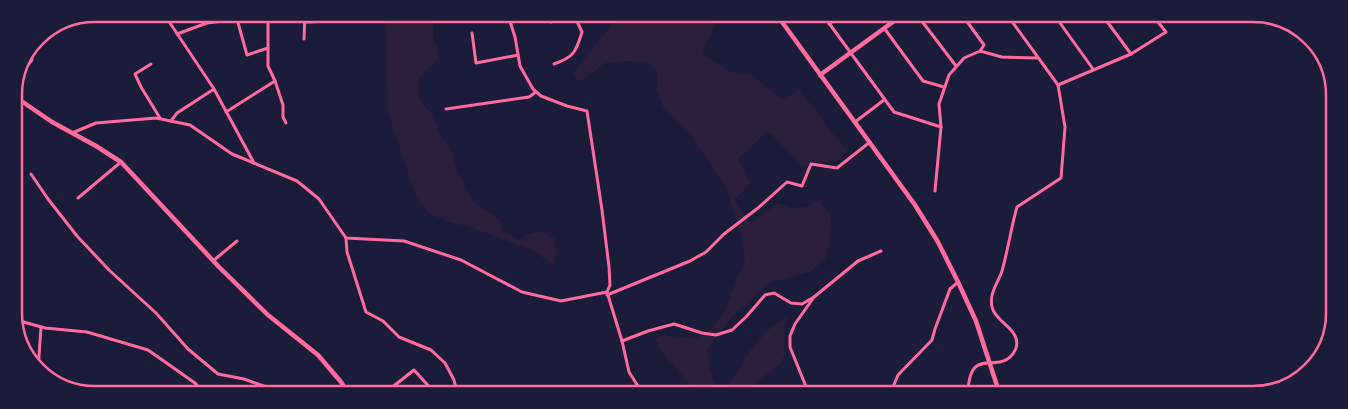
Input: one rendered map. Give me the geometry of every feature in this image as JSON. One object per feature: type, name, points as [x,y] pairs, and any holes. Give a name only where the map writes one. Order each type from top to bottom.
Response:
[{"type":"street","points":[[170,23],[214,89],[254,163]]},
{"type":"street","points":[[177,34],[206,23]]},
{"type":"street","points":[[238,23],[248,55],[268,48]]},
{"type":"street","points":[[268,23],[268,66],[283,105],[283,117],[286,123]]},
{"type":"street","points":[[304,39],[305,23]]},
{"type":"street","points":[[511,23],[520,66],[533,89],[541,96],[587,111],[609,267],[610,285],[607,294],[622,341],[629,372],[637,386]]},
{"type":"street","points":[[554,64],[565,60],[576,50],[582,32],[578,23]]},
{"type":"street","points":[[783,23],[915,204],[938,242],[976,321],[998,386]]},
{"type":"street","points":[[820,75],[891,23]]},
{"type":"street","points":[[923,23],[956,66]]},
{"type":"street","points":[[936,191],[941,127],[939,104],[944,87],[949,75],[956,66],[964,58],[980,50],[984,45],[968,23]]},
{"type":"street","points":[[968,386],[970,374],[981,363],[998,362],[1009,358],[1016,349],[1016,338],[1008,326],[992,310],[994,288],[1002,272],[1017,207],[1061,178],[1065,127],[1058,85],[1013,23]]},
{"type":"street","points":[[1060,23],[1093,69]]},
{"type":"street","points":[[1109,23],[1131,54]]},
{"type":"street","points":[[1058,85],[1131,54],[1166,32],[1159,23]]},
{"type":"street","points":[[829,24],[894,112],[941,127]]},
{"type":"street","points":[[884,28],[923,81],[944,87]]},
{"type":"street","points":[[472,33],[476,64],[518,56]]},
{"type":"street","points":[[980,50],[1002,57],[1038,58]]},
{"type":"street","points":[[151,64],[135,74],[141,88],[160,118]]},
{"type":"street","points":[[226,112],[275,81]]},
{"type":"street","points":[[172,121],[177,113],[214,89]]},
{"type":"street","points":[[446,109],[529,96],[536,92]]},
{"type":"street","points":[[855,122],[884,100]]},
{"type":"street","points":[[23,102],[52,122],[121,162],[213,261],[268,315],[318,354],[344,386]]},
{"type":"street","points":[[72,133],[96,123],[160,118],[190,125],[232,154],[297,181],[319,199],[346,238],[347,252],[366,312],[383,322],[399,336],[432,350],[445,363],[455,386]]},
{"type":"street","points":[[346,238],[404,241],[461,260],[522,292],[561,301],[607,294],[690,261],[706,252],[724,234],[758,208],[787,182],[802,186],[811,164],[837,168],[870,142]]},
{"type":"street","points":[[78,198],[121,162]]},
{"type":"street","points":[[32,174],[48,199],[77,236],[109,270],[156,313],[188,349],[218,374],[244,379],[264,386]]},
{"type":"street","points":[[213,261],[237,241]]},
{"type":"street","points":[[622,341],[674,324],[702,333],[716,335],[732,330],[765,295],[774,293],[791,302],[802,304],[814,297],[858,261],[881,251]]},
{"type":"street","points":[[893,386],[898,375],[932,340],[934,329],[950,289],[958,282]]},
{"type":"street","points":[[806,386],[790,347],[790,336],[795,324],[814,297]]},
{"type":"street","points":[[24,322],[42,328],[86,332],[148,350],[197,386]]},
{"type":"street","points":[[38,358],[42,328]]},
{"type":"street","points":[[394,386],[414,370],[429,386]]},
{"type":"shaded area","points":[[386,23],[433,23],[433,35],[438,59],[419,77],[419,99],[433,115],[442,139],[451,148],[456,169],[472,201],[500,219],[501,230],[517,240],[540,231],[554,238],[557,252],[554,265],[533,251],[430,214],[416,197],[388,113]]},
{"type":"shaded area","points":[[613,23],[716,23],[702,54],[731,72],[752,75],[782,99],[800,90],[847,152],[837,161],[802,166],[767,132],[738,159],[750,183],[735,200],[751,223],[778,203],[792,209],[810,205],[819,200],[831,217],[829,245],[826,258],[810,272],[772,282],[738,310],[707,348],[710,368],[716,386],[691,386],[661,351],[655,340],[660,335],[694,339],[712,329],[725,309],[745,259],[739,229],[725,185],[690,135],[663,108],[657,89],[657,70],[646,62],[605,63],[580,82],[572,74]]},
{"type":"shaded area","points":[[788,317],[784,327],[784,357],[780,364],[752,386],[729,386],[759,339],[777,323]]}]
